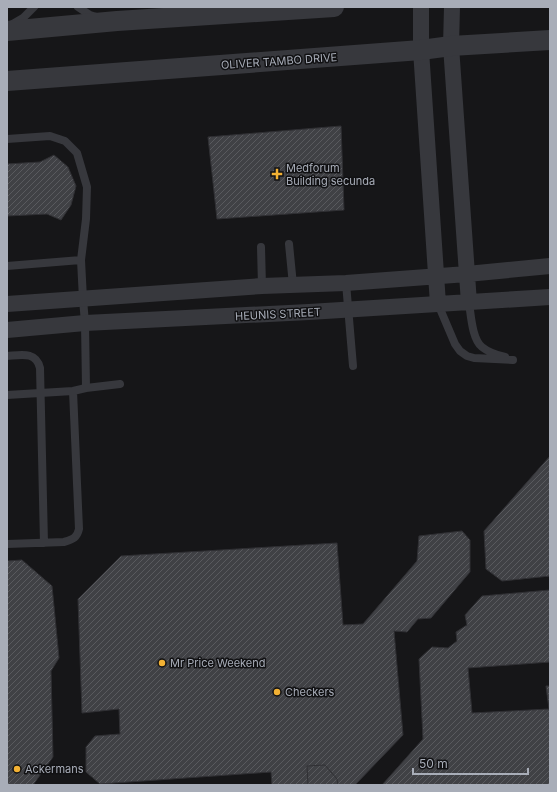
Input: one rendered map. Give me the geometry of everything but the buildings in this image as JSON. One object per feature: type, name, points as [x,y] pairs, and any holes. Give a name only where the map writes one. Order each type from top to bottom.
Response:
[{"type":"street","points":[[7,30],[117,21],[334,7]]},
{"type":"street","points":[[421,7],[421,50],[438,304]]},
{"type":"street","points":[[452,7],[451,46],[469,303]]},
{"type":"street","name":"OLIVER TAMBO DRIVE","points":[[7,81],[421,50],[451,46],[550,40]]},
{"type":"street","points":[[7,304],[262,286],[346,283],[436,277],[550,266]]},
{"type":"street","name":"HEUNIS STREET","points":[[7,330],[86,323],[302,313],[550,297]]},
{"type":"lane","points":[[7,27],[23,18],[34,7]]},
{"type":"lane","points":[[78,7],[90,15],[117,21]]},
{"type":"lane","points":[[7,139],[50,136],[65,141],[77,153],[87,187],[86,219],[81,260],[86,323],[86,388]]},
{"type":"lane","points":[[289,244],[292,285]]},
{"type":"lane","points":[[261,247],[262,286]]},
{"type":"lane","points":[[7,266],[81,260]]},
{"type":"lane","points":[[346,283],[353,366]]},
{"type":"lane","points":[[438,304],[454,344],[460,351],[467,356],[474,358],[513,360],[495,354],[481,347],[474,332],[469,303]]},
{"type":"lane","points":[[7,356],[30,356],[37,360],[40,368],[44,543]]},
{"type":"lane","points":[[7,395],[73,391],[120,384]]},
{"type":"lane","points":[[7,542],[64,542],[71,540],[78,534],[73,391]]},
{"type":"place","name":"Medforum Building secunda","points":[[277,174]]},
{"type":"place","name":"Mr Price Weekend","points":[[162,663]]},
{"type":"place","name":"Checkers","points":[[277,692]]},
{"type":"place","name":"Ackermans","points":[[17,769]]}]
